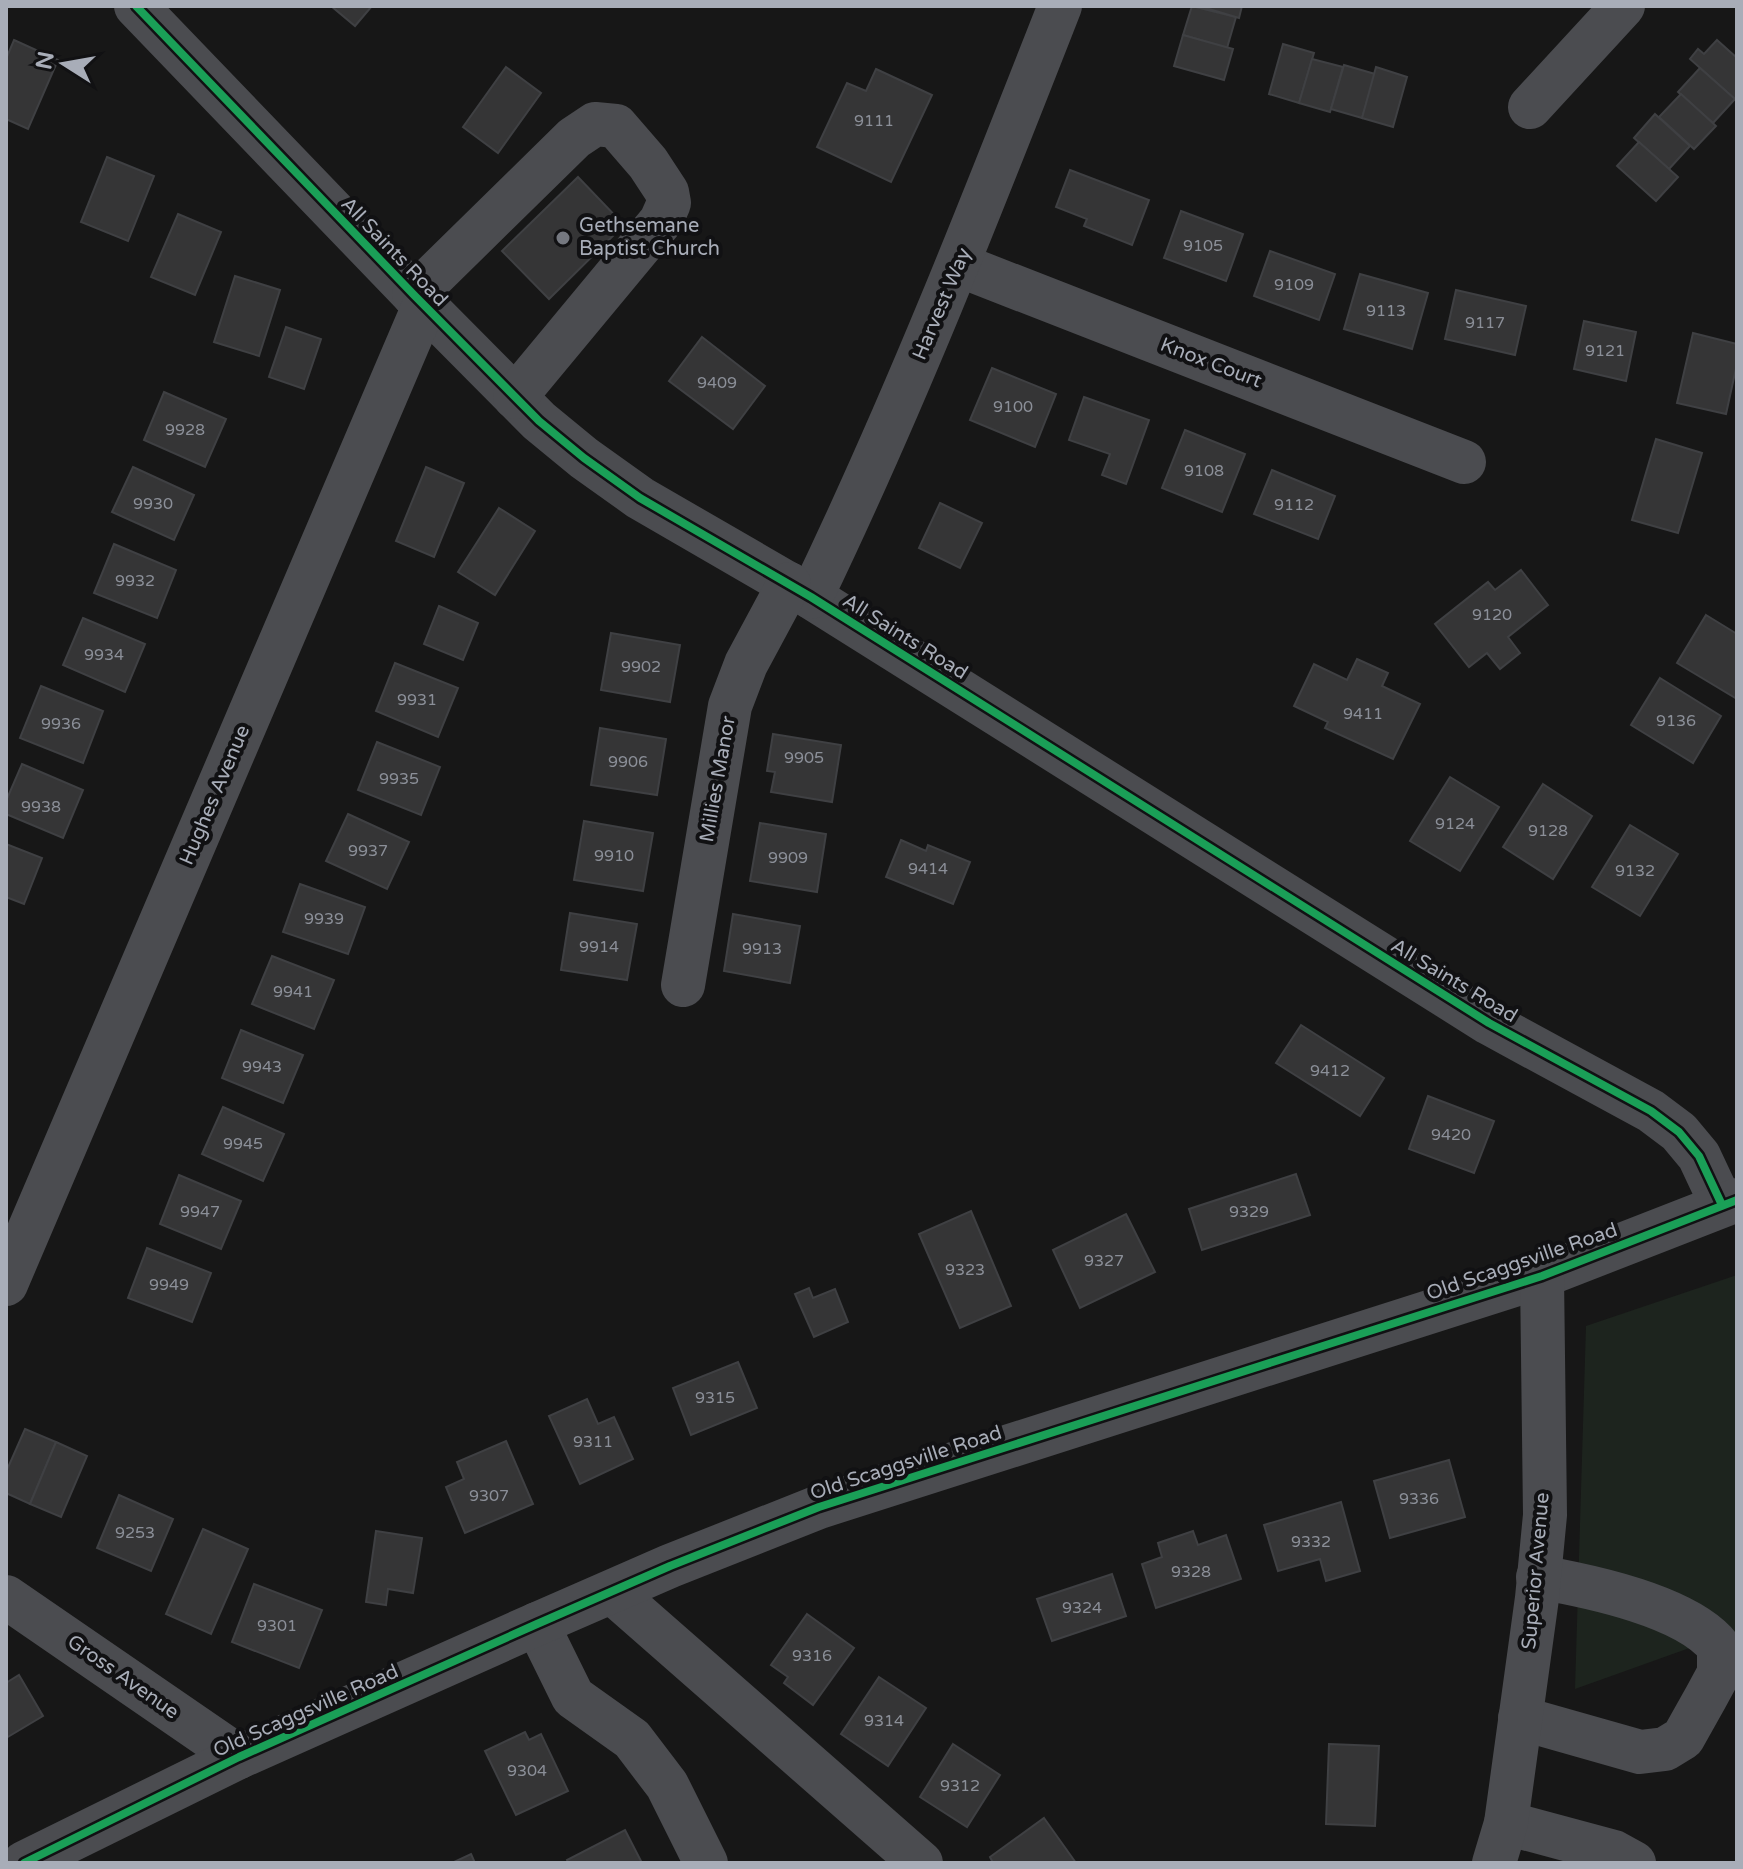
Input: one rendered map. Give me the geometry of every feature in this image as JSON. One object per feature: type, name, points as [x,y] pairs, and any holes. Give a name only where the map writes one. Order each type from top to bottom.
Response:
[{"type":"street","name":"All Saints Road","points":[[136,6],[515,397],[584,458],[640,498],[800,590],[1489,1023],[1651,1111],[1679,1132],[1730,1202]]},
{"type":"street","name":"Harvest Way","points":[[800,590],[871,471],[959,265],[1060,6]]},
{"type":"street","points":[[1530,107],[1623,6]]},
{"type":"street","points":[[419,300],[574,138],[595,124],[616,126],[630,140],[667,192],[669,203],[661,221],[515,397]]},
{"type":"street","name":"Knox Court","points":[[959,265],[1464,462]]},
{"type":"street","name":"Hughes Avenue","points":[[6,1284],[419,300]]},
{"type":"street","name":"Millies Manor","points":[[683,985],[730,706],[746,664],[800,590]]},
{"type":"street","name":"Old Scaggsville Road","points":[[24,1863],[239,1757],[537,1624],[819,1507],[1542,1276],[1730,1202]]},
{"type":"street","name":"Superior Avenue","points":[[1500,1843],[1520,1718],[1545,1515],[1542,1276]]},
{"type":"street","points":[[1520,1718],[1640,1752],[1665,1749],[1683,1738],[1719,1673],[1719,1647],[1698,1626],[1611,1592],[1538,1577]]},
{"type":"street","points":[[612,1592],[921,1863]]},
{"type":"street","name":"Gross Avenue","points":[[6,1597],[239,1757]]},
{"type":"street","points":[[537,1624],[573,1697],[632,1739],[667,1785],[706,1863]]},
{"type":"street","points":[[1500,1843],[1614,1852],[1634,1863]]},
{"type":"shaded area","points":[[1737,1275],[1737,1631],[1575,1689],[1586,1326]]},
{"type":"building","points":[[331,6],[372,6],[355,26]]},
{"type":"building","points":[[1192,6],[1236,17],[1227,48],[1183,35]]},
{"type":"building","points":[[1199,6],[1242,6],[1239,18]]},
{"type":"building","points":[[1183,35],[1233,49],[1224,80],[1174,66]]},
{"type":"building","points":[[14,40],[58,60],[28,129],[6,119],[6,59]]},
{"type":"building","points":[[1717,40],[1737,58],[1737,101],[1690,59],[1698,49],[1704,54]]},
{"type":"building","points":[[1283,44],[1314,53],[1299,103],[1269,94]]},
{"type":"building","points":[[1312,59],[1343,67],[1330,112],[1299,103]]},
{"type":"building","points":[[1344,65],[1375,74],[1362,118],[1331,109]]},
{"type":"building","points":[[506,67],[541,93],[498,153],[463,127]]},
{"type":"building","points":[[1376,67],[1407,77],[1393,127],[1362,118]]},
{"type":"building","points":[[1700,68],[1735,99],[1713,123],[1678,92]]},
{"type":"building","points":[[876,69],[932,95],[891,182],[817,147],[847,83],[866,91]]},
{"type":"building","points":[[1681,94],[1716,126],[1694,149],[1659,117]]},
{"type":"building","points":[[1655,114],[1690,146],[1669,169],[1634,138]]},
{"type":"building","points":[[1639,142],[1678,177],[1656,201],[1617,166]]},
{"type":"building","points":[[107,157],[154,176],[128,241],[81,222]]},
{"type":"building","points":[[1070,170],[1149,200],[1132,245],[1084,226],[1087,219],[1056,207]]},
{"type":"building","name":"Gethsemane Baptist Church","points":[[578,177],[624,225],[549,299],[502,251]]},
{"type":"building","points":[[1181,211],[1243,234],[1226,281],[1164,258]]},
{"type":"building","points":[[178,214],[221,232],[195,295],[151,277]]},
{"type":"building","points":[[1270,251],[1335,274],[1319,320],[1254,296]]},
{"type":"building","points":[[1360,274],[1428,293],[1412,349],[1344,329]]},
{"type":"building","points":[[235,276],[280,290],[259,356],[214,342]]},
{"type":"building","points":[[1456,290],[1526,306],[1515,355],[1445,339]]},
{"type":"building","points":[[1584,321],[1636,332],[1626,381],[1574,369]]},
{"type":"building","points":[[286,327],[321,339],[304,389],[269,377]]},
{"type":"building","points":[[1693,333],[1737,344],[1737,364],[1726,414],[1677,403]]},
{"type":"building","points":[[702,337],[765,386],[733,429],[669,381]]},
{"type":"building","points":[[992,368],[1056,394],[1035,447],[970,420]]},
{"type":"building","points":[[164,392],[226,419],[205,467],[144,440]]},
{"type":"building","points":[[1084,397],[1149,420],[1126,484],[1102,475],[1110,454],[1069,440]]},
{"type":"building","points":[[1185,430],[1245,454],[1222,512],[1162,488]]},
{"type":"building","points":[[1656,439],[1702,453],[1678,533],[1632,520]]},
{"type":"building","points":[[133,467],[194,495],[174,540],[112,512]]},
{"type":"building","points":[[426,467],[464,483],[434,557],[396,541]]},
{"type":"building","points":[[1272,470],[1335,496],[1318,539],[1254,514]]},
{"type":"building","points":[[940,503],[982,523],[960,568],[919,548]]},
{"type":"building","points":[[499,508],[535,531],[495,595],[458,572]]},
{"type":"building","points":[[114,544],[176,570],[157,618],[94,593]]},
{"type":"building","points":[[1521,570],[1548,605],[1508,637],[1520,653],[1500,669],[1487,653],[1469,667],[1435,624],[1488,582],[1495,590]]},
{"type":"building","points":[[439,606],[478,623],[463,660],[424,644]]},
{"type":"building","points":[[1706,615],[1737,634],[1737,699],[1677,663]]},
{"type":"building","points":[[83,618],[145,644],[125,692],[63,665]]},
{"type":"building","points":[[611,633],[680,645],[670,702],[601,690]]},
{"type":"building","points":[[1357,659],[1388,673],[1382,686],[1420,704],[1393,759],[1325,728],[1328,722],[1294,706],[1314,664],[1347,680]]},
{"type":"building","points":[[395,663],[458,688],[438,737],[376,711]]},
{"type":"building","points":[[1660,678],[1721,716],[1693,763],[1631,725]]},
{"type":"building","points":[[41,686],[103,711],[83,763],[20,738]]},
{"type":"building","points":[[600,728],[666,739],[657,795],[591,785]]},
{"type":"building","points":[[773,734],[841,745],[832,802],[771,792],[775,772],[767,771]]},
{"type":"building","points":[[377,742],[440,767],[421,815],[358,790]]},
{"type":"building","points":[[22,764],[83,790],[63,838],[6,814],[6,801]]},
{"type":"building","points":[[1450,777],[1499,807],[1460,871],[1410,841]]},
{"type":"building","points":[[1543,784],[1592,816],[1553,879],[1503,847]]},
{"type":"building","points":[[348,814],[409,842],[387,889],[326,861]]},
{"type":"building","points":[[584,821],[653,833],[643,891],[574,880]]},
{"type":"building","points":[[760,823],[826,834],[817,892],[750,881]]},
{"type":"building","points":[[1630,825],[1678,854],[1640,916],[1592,887]]},
{"type":"building","points":[[901,840],[926,851],[928,845],[970,862],[953,904],[886,877]]},
{"type":"building","points":[[6,844],[42,858],[24,904],[6,897]]},
{"type":"building","points":[[300,884],[365,907],[348,954],[283,932]]},
{"type":"building","points":[[570,913],[637,924],[627,980],[561,970]]},
{"type":"building","points":[[733,914],[800,926],[790,983],[724,971]]},
{"type":"building","points":[[272,956],[334,980],[314,1029],[252,1004]]},
{"type":"building","points":[[1301,1025],[1384,1078],[1360,1116],[1276,1063]]},
{"type":"building","points":[[241,1030],[303,1055],[283,1103],[222,1078]]},
{"type":"building","points":[[1428,1096],[1494,1121],[1474,1173],[1409,1149]]},
{"type":"building","points":[[223,1107],[284,1134],[263,1181],[202,1154]]},
{"type":"building","points":[[1296,1174],[1310,1215],[1202,1250],[1189,1209]]},
{"type":"building","points":[[179,1175],[241,1201],[221,1249],[160,1224]]},
{"type":"building","points":[[971,1211],[1011,1306],[960,1328],[919,1234]]},
{"type":"building","points":[[1126,1214],[1155,1272],[1080,1308],[1053,1250]]},
{"type":"building","points":[[147,1248],[211,1273],[192,1322],[128,1298]]},
{"type":"building","points":[[809,1288],[813,1298],[835,1289],[848,1322],[814,1337],[795,1294]]},
{"type":"building","points":[[738,1362],[757,1408],[691,1435],[673,1388]]},
{"type":"building","points":[[587,1399],[598,1424],[614,1417],[633,1459],[580,1484],[549,1416]]},
{"type":"building","points":[[25,1429],[56,1442],[30,1504],[6,1493],[6,1472]]},
{"type":"building","points":[[506,1441],[533,1504],[465,1533],[446,1487],[464,1479],[457,1462]]},
{"type":"building","points":[[56,1442],[87,1456],[61,1517],[30,1504]]},
{"type":"building","points":[[1449,1460],[1465,1517],[1390,1538],[1374,1481]]},
{"type":"building","points":[[119,1495],[173,1519],[151,1571],[97,1548]]},
{"type":"building","points":[[1341,1502],[1360,1571],[1326,1581],[1320,1559],[1278,1571],[1264,1525]]},
{"type":"building","points":[[203,1529],[248,1549],[211,1634],[166,1614]]},
{"type":"building","points":[[376,1531],[422,1538],[413,1593],[388,1589],[386,1605],[366,1602]]},
{"type":"building","points":[[1193,1531],[1198,1545],[1226,1535],[1241,1579],[1156,1608],[1142,1564],[1162,1557],[1158,1543]]},
{"type":"building","points":[[1112,1574],[1126,1616],[1052,1641],[1037,1599]]},
{"type":"building","points":[[254,1584],[322,1610],[299,1668],[232,1642]]},
{"type":"building","points":[[807,1614],[854,1648],[813,1705],[784,1683],[788,1677],[771,1665]]},
{"type":"building","points":[[19,1675],[43,1716],[6,1738],[6,1683]]},
{"type":"building","points":[[879,1677],[926,1708],[888,1766],[841,1734]]},
{"type":"building","points":[[525,1732],[529,1740],[541,1734],[568,1791],[516,1815],[485,1751]]},
{"type":"building","points":[[953,1744],[1000,1775],[967,1827],[920,1797]]},
{"type":"building","points":[[1329,1744],[1379,1746],[1375,1826],[1326,1824]]},
{"type":"building","points":[[1044,1818],[1076,1863],[993,1863],[990,1857]]},
{"type":"building","points":[[625,1830],[642,1863],[568,1863],[567,1860]]},
{"type":"building","points":[[471,1854],[475,1863],[452,1863]]},
{"type":"cycle path","points":[[136,6],[414,295],[539,421],[584,458],[640,498],[811,597],[1489,1023],[1651,1111],[1679,1132],[1699,1156],[1722,1205]]},
{"type":"cycle path","points":[[24,1863],[239,1757],[670,1566],[819,1507],[1542,1276],[1737,1200]]},
{"type":"place","name":"Gethsemane Baptist Church","points":[[563,238]]}]
